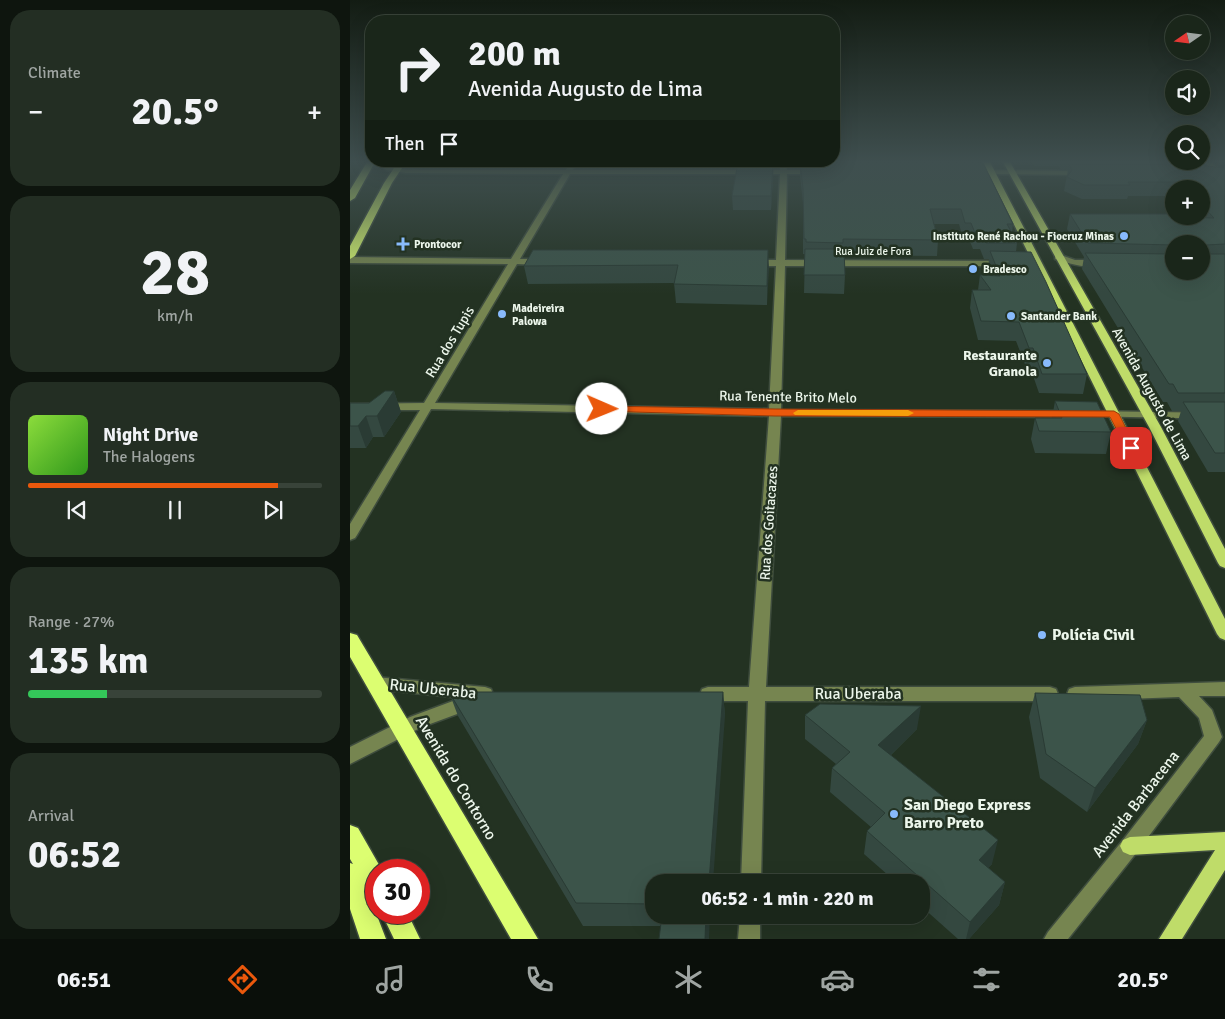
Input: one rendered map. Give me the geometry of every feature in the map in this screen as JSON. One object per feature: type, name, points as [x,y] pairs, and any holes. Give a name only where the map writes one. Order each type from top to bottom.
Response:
[{"type":"highway","points":[[350,256],[377,206]]},
{"type":"highway","name":"Avenida do Contorno","points":[[350,640],[525,939]]},
{"type":"highway","points":[[350,836],[365,863]]},
{"type":"highway","points":[[350,874],[372,939]]},
{"type":"highway","points":[[400,924],[408,939]]},
{"type":"main road","points":[[1008,206],[1225,634]]},
{"type":"main road","name":"Avenida Augusto de Lima","points":[[1031,206],[1159,435],[1225,563]]},
{"type":"main road","points":[[1130,846],[1225,841]]},
{"type":"main road","points":[[1170,939],[1225,852]]},
{"type":"street","name":"Rua dos Tupis","points":[[350,535],[548,206]]},
{"type":"street","name":"Rua dos Goitacazes","points":[[751,874],[757,694],[775,413],[782,206]]},
{"type":"street","points":[[1058,257],[1074,263],[1104,264]]},
{"type":"street","points":[[350,260],[553,262]]},
{"type":"street","name":"Rua Juiz de Fora","points":[[747,262],[1037,264]]},
{"type":"street","name":"Rua Tenente Brito Melo","points":[[350,407],[428,406],[775,413],[1225,416]]},
{"type":"street","name":"Rua Uberaba","points":[[350,756],[401,729],[496,694],[376,683]]},
{"type":"street","name":"Rua Uberaba","points":[[688,694],[1102,694],[1225,689]]},
{"type":"street","name":"Avenida Barbacena","points":[[1055,939],[1130,846],[1213,737],[1206,715],[1183,691]]},
{"type":"street","points":[[749,939],[750,924]]},
{"type":"building","points":[[803,206],[1004,206],[1013,224],[1007,224],[1017,243],[986,243],[982,233],[975,233],[971,223],[965,223],[961,209],[930,209],[938,240],[843,239],[843,243],[806,242],[806,239],[804,239]]},
{"type":"building","points":[[1210,206],[1225,206],[1225,244],[1210,245],[1210,235],[1165,235],[1165,245],[1088,243],[1070,214],[1165,214],[1165,225],[1210,225],[1210,218],[1214,218],[1210,214]]},
{"type":"building","points":[[805,249],[844,249],[845,275],[804,275]]},
{"type":"building","points":[[533,250],[768,250],[767,286],[674,284],[678,265],[524,266]]},
{"type":"building","points":[[990,251],[1031,252],[1087,374],[1042,374],[1033,348],[1029,348],[1019,322],[981,321],[972,290],[991,290],[980,275],[1000,276]]},
{"type":"building","points":[[1085,253],[1165,254],[1165,280],[1210,280],[1210,254],[1225,254],[1225,393],[1178,393],[1173,384],[1169,384]]},
{"type":"building","points":[[385,391],[394,391],[377,416],[366,416],[358,426],[350,426],[350,403],[369,403]]},
{"type":"building","points":[[1055,401],[1097,402],[1111,432],[1039,431],[1035,418],[1062,418]]},
{"type":"building","points":[[1183,402],[1225,402],[1225,453],[1215,453]]},
{"type":"building","points":[[449,692],[723,692],[710,874],[645,874],[645,904],[576,903]]},
{"type":"building","points":[[1035,693],[1140,695],[1147,720],[1095,788],[1046,754]]},
{"type":"building","name":"San Diego Express Barro Preto","points":[[820,704],[921,706],[878,745],[998,840],[979,860],[1005,882],[970,922],[930,887],[930,874],[916,874],[867,831],[885,813],[832,768],[850,752],[805,715]]},
{"type":"building","points":[[661,924],[706,924],[705,939],[659,939]]},
{"type":"slow traffic","points":[[798,413],[908,413]]},
{"type":"place","name":"Instituto René Rachou - Fiocruz Minas","points":[[1124,236]]},
{"type":"place","name":"Prontocor","points":[[403,244]]},
{"type":"place","name":"Bradesco","points":[[973,269]]},
{"type":"place","name":"Madeireira Palowa","points":[[502,314]]},
{"type":"place","name":"Santander Bank","points":[[1011,316]]},
{"type":"place","name":"Restaurante Granola","points":[[1047,363]]},
{"type":"place","name":"Polícia Civil","points":[[1042,635]]},
{"type":"place","name":"San Diego Express Barro Preto","points":[[894,814]]},
{"type":"route","points":[[602,409],[775,413],[1114,414],[1131,448]]}]
